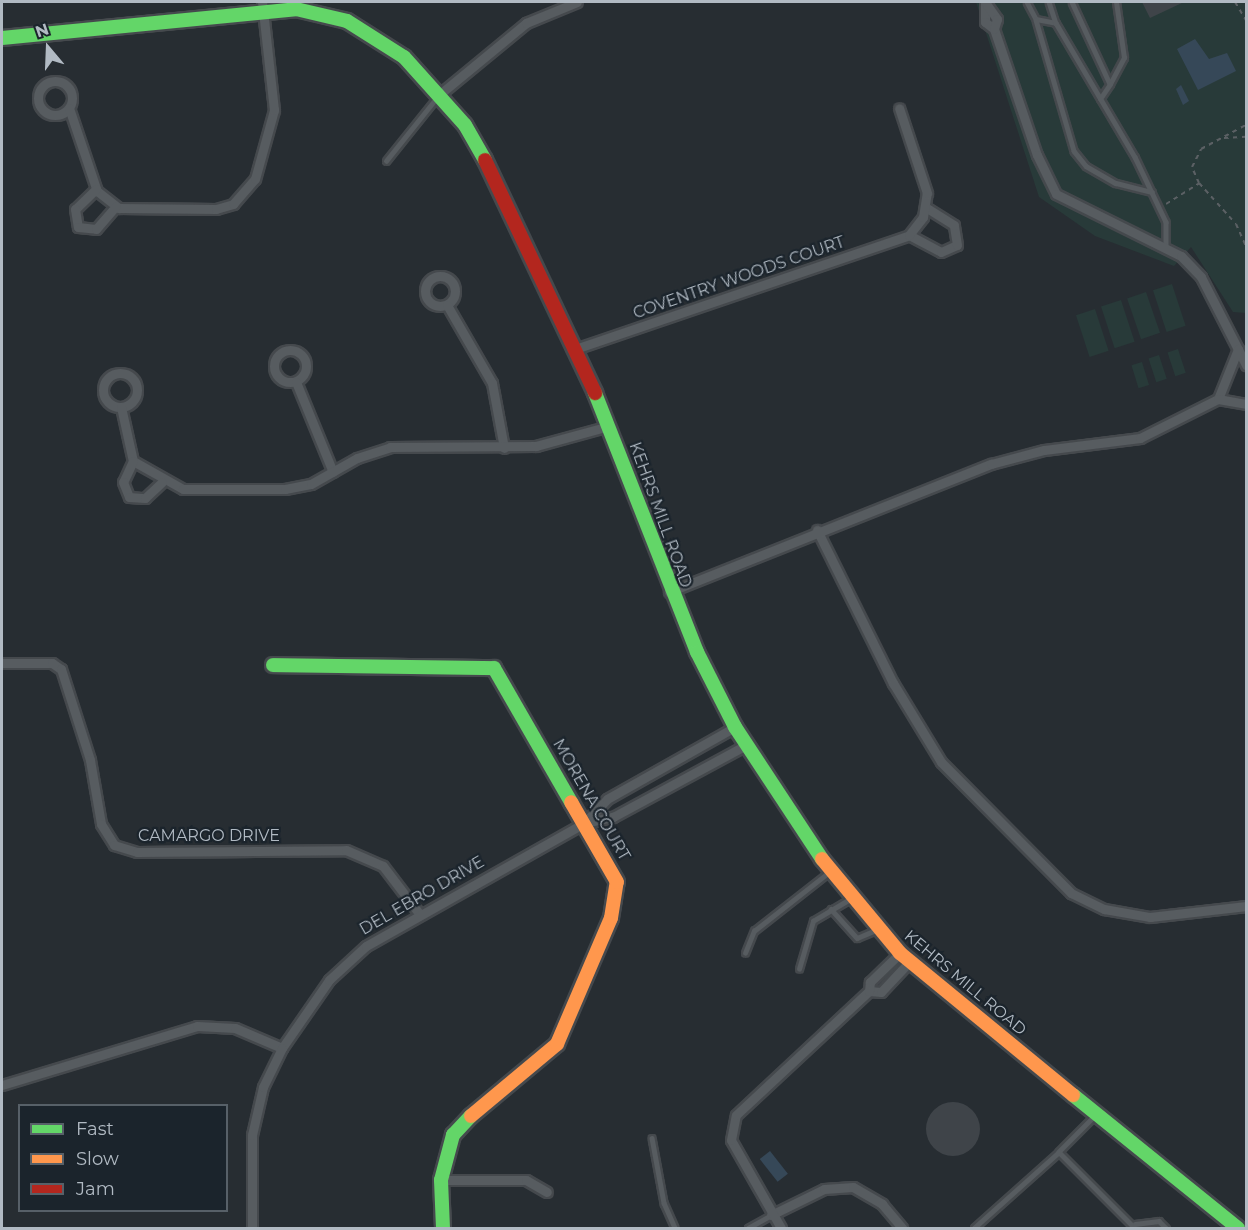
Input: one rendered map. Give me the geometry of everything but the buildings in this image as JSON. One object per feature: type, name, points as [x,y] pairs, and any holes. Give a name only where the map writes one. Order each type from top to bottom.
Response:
[{"type":"main road","name":"KEHRS MILL ROAD","points":[[2,38],[262,5],[310,11],[364,29],[396,49],[440,94],[491,169],[578,348],[657,543],[669,592],[735,727],[830,872],[905,957],[1239,1228]]},
{"type":"main road","name":"MORENA COURT","points":[[273,665],[494,668],[617,882],[611,918],[557,1044],[543,1061],[461,1124],[445,1153],[441,1180],[443,1228]]},
{"type":"street","points":[[440,94],[526,23],[577,2]]},
{"type":"street","points":[[985,2],[997,19],[994,29],[1037,156],[1056,194],[1166,247],[1201,277],[1246,366]]},
{"type":"street","points":[[69,108],[96,189],[116,206],[216,209],[248,193],[274,110],[262,5]]},
{"type":"street","points":[[899,108],[927,193],[927,208],[909,235],[941,252],[957,245],[954,225],[927,208]]},
{"type":"street","points":[[96,189],[75,209],[78,227],[96,229],[116,206]]},
{"type":"street","name":"COVENTRY WOODS COURT","points":[[578,348],[909,235]]},
{"type":"street","points":[[447,305],[492,383],[504,448]]},
{"type":"street","points":[[1218,399],[1238,350]]},
{"type":"street","points":[[296,382],[333,472]]},
{"type":"street","points":[[669,592],[817,530],[991,464],[1044,450],[1140,438],[1218,399],[1246,404]]},
{"type":"street","points":[[122,407],[133,461],[123,482],[129,497],[145,498],[162,482]]},
{"type":"street","points":[[133,461],[162,482],[183,489],[285,489],[333,472],[390,447],[504,448],[558,443],[609,426]]},
{"type":"street","points":[[817,530],[893,683],[941,762],[1071,893],[1104,909],[1150,918],[1246,906]]},
{"type":"street","name":"CAMARGO DRIVE","points":[[2,663],[52,663],[61,669],[90,760],[101,824],[114,845],[137,852],[346,850],[383,866],[418,912]]},
{"type":"street","name":"DEL EBRO DRIVE","points":[[584,823],[607,799],[735,727]]},
{"type":"street","name":"DEL EBRO DRIVE","points":[[252,1228],[252,1135],[263,1088],[282,1048],[346,962],[418,912],[584,823],[613,817],[746,745]]},
{"type":"street","points":[[869,991],[881,992],[905,957]]},
{"type":"street","points":[[781,1228],[771,1215],[731,1140],[736,1115],[869,991],[870,982],[905,957]]},
{"type":"street","points":[[2,1085],[196,1026],[236,1028],[282,1048]]},
{"type":"street","points":[[441,1180],[526,1180],[547,1192]]},
{"type":"street","points":[[771,1215],[824,1189],[853,1187],[882,1204],[902,1228]]},
{"type":"lane","points":[[1027,2],[1036,19],[1074,151],[1086,166],[1116,183],[1152,192]]},
{"type":"lane","points":[[1049,2],[1056,23],[1161,207],[1166,247]]},
{"type":"lane","points":[[1072,2],[1110,84]]},
{"type":"lane","points":[[1100,99],[1124,58],[1116,2]]},
{"type":"lane","points":[[1036,19],[1056,23]]},
{"type":"lane","points":[[386,161],[440,94]]},
{"type":"lane","points":[[745,953],[754,931],[830,872]]},
{"type":"lane","points":[[799,969],[809,928],[831,909],[851,898]]},
{"type":"lane","points":[[831,909],[857,938],[879,928]]},
{"type":"lane","points":[[974,1228],[1059,1152],[1098,1113]]},
{"type":"lane","points":[[652,1138],[664,1203],[675,1228]]},
{"type":"lane","points":[[1059,1152],[1135,1226],[1159,1221],[1166,1228]]},
{"type":"lane","points":[[748,1228],[771,1215]]},
{"type":"path","points":[[1235,2],[1246,20]]},
{"type":"path","points":[[1246,125],[1194,157],[1199,183],[1236,224],[1246,246]]},
{"type":"path","points":[[1224,138],[1246,137]]},
{"type":"path","points":[[1161,207],[1199,183]]},
{"type":"shaded area","points":[[976,2],[1246,2],[1246,313],[1233,312],[1191,247],[1174,266],[1095,236],[1039,197]]},
{"type":"shaded area","points":[[1172,284],[1186,326],[1167,332],[1153,290]]},
{"type":"shaded area","points":[[1146,292],[1160,333],[1141,339],[1127,299]]},
{"type":"shaded area","points":[[1121,300],[1135,342],[1115,348],[1101,306]]},
{"type":"shaded area","points":[[1095,309],[1109,351],[1090,357],[1076,315]]},
{"type":"shaded area","points":[[1178,349],[1186,373],[1175,376],[1168,352]]},
{"type":"shaded area","points":[[1159,355],[1167,379],[1156,382],[1149,358]]},
{"type":"shaded area","points":[[1142,362],[1149,385],[1138,388],[1131,365]]},
{"type":"water","points":[[1195,39],[1209,59],[1227,53],[1236,71],[1198,90],[1177,49]]},
{"type":"water","points":[[1181,85],[1189,101],[1183,105],[1176,89]]},
{"type":"water","points":[[770,1151],[788,1174],[778,1182],[760,1159]]},
{"type":"traffic: fast","points":[[2,38],[296,9],[347,21],[404,57],[465,125],[485,160]]},
{"type":"traffic: fast","points":[[595,393],[697,652],[735,727],[822,859]]},
{"type":"traffic: fast","points":[[273,665],[494,668],[571,802]]},
{"type":"traffic: fast","points":[[1073,1095],[1238,1228]]},
{"type":"traffic: fast","points":[[443,1228],[441,1180],[453,1135],[471,1116]]},
{"type":"traffic: slow","points":[[471,1116],[557,1044],[611,918],[617,882],[571,802]]},
{"type":"traffic: slow","points":[[822,859],[900,953],[1073,1095]]},
{"type":"traffic: jam","points":[[485,160],[595,393]]}]
